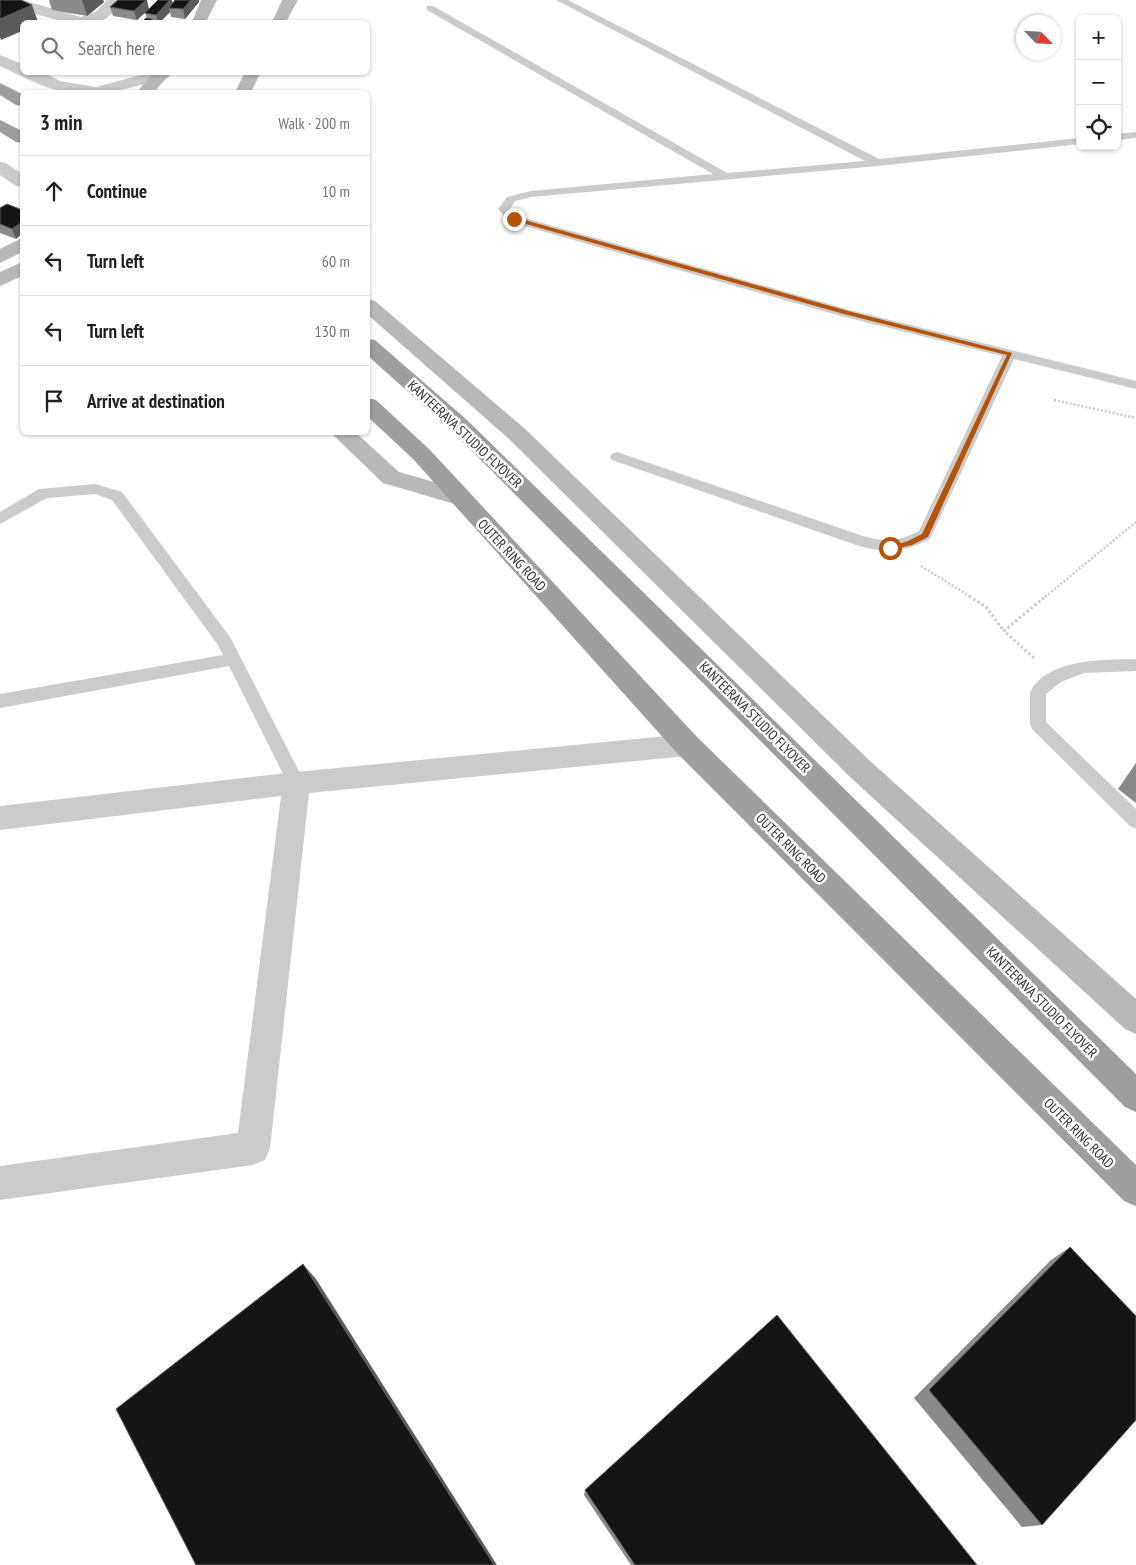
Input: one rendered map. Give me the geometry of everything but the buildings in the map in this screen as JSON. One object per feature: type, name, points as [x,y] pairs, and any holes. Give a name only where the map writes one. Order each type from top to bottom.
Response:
[{"type":"highway","points":[[0,88],[20,99]]},
{"type":"highway","points":[[0,125],[20,137]]},
{"type":"highway","name":"KANTEERAVA STUDIO FLYOVER","points":[[370,347],[459,425],[1136,1096]]},
{"type":"highway","points":[[370,407],[421,454],[458,497]]},
{"type":"highway","name":"OUTER RING ROAD","points":[[458,497],[687,745],[1136,1189]]},
{"type":"main road","points":[[201,20],[209,0]]},
{"type":"main road","points":[[281,20],[290,0]]},
{"type":"main road","points":[[147,90],[162,75]]},
{"type":"main road","points":[[243,90],[251,75]]},
{"type":"main road","points":[[0,257],[20,245]]},
{"type":"main road","points":[[0,280],[20,269]]},
{"type":"main road","points":[[370,307],[516,433],[860,769],[1136,1019]]},
{"type":"main road","points":[[344,435],[391,478],[458,497]]},
{"type":"street","points":[[7,0],[73,20]]},
{"type":"street","points":[[94,20],[99,18],[116,0]]},
{"type":"street","points":[[0,60],[20,69]]},
{"type":"street","points":[[35,75],[56,85],[85,90]]},
{"type":"street","points":[[103,90],[159,75]]},
{"type":"street","points":[[0,167],[20,181]]},
{"type":"street","points":[[0,818],[296,783],[687,745]]},
{"type":"street","points":[[0,1183],[253,1148],[296,783]]},
{"type":"lane","points":[[561,0],[878,163]]},
{"type":"lane","points":[[430,8],[726,177]]},
{"type":"lane","points":[[1121,137],[1136,135]]},
{"type":"lane","points":[[1076,141],[878,163],[532,194],[511,199],[504,209],[514,219],[846,312],[1136,385]]},
{"type":"lane","points":[[617,457],[852,537],[890,548],[910,543],[925,535],[1010,354]]},
{"type":"lane","points":[[0,519],[44,493],[95,489],[117,496],[224,641],[296,783]]},
{"type":"lane","points":[[0,701],[232,659]]},
{"type":"lane","points":[[1136,665],[1084,667],[1055,678],[1038,692],[1038,724],[1136,821]]},
{"type":"path","points":[[1054,400],[1136,418]]},
{"type":"path","points":[[1004,631],[1136,522]]},
{"type":"path","points":[[890,548],[958,588],[986,608],[1004,631],[1055,678]]},
{"type":"route","points":[[514,219],[846,312],[1010,354],[925,535],[910,543],[890,548]]}]
